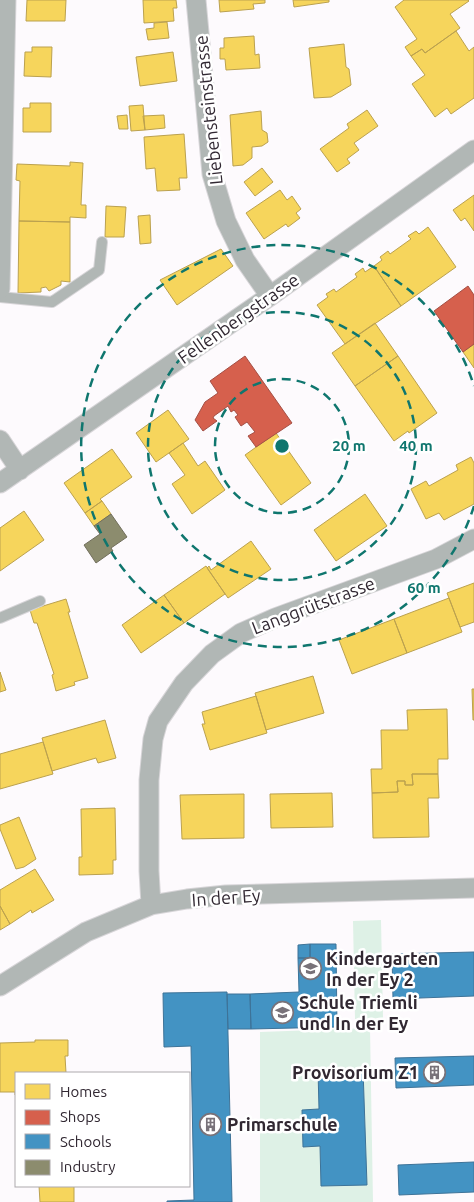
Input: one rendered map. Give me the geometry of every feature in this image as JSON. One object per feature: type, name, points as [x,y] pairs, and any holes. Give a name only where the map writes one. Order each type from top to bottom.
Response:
[{"type":"street","points":[[0,289],[6,0]]},
{"type":"street","name":"Liebensteinstrasse","points":[[196,0],[212,174],[226,221],[245,260],[270,296]]},
{"type":"street","name":"Fellenbergstrasse","points":[[0,483],[270,296],[474,150]]},
{"type":"street","points":[[0,440],[20,470]]},
{"type":"street","name":"Langgrütstrasse","points":[[151,905],[148,872],[148,780],[153,739],[158,721],[184,683],[212,654],[241,633],[274,618],[436,558],[474,539]]},
{"type":"street","name":"In der Ey","points":[[0,986],[86,932],[151,905],[226,895],[474,888]]},
{"type":"lane","points":[[0,297],[52,302],[99,270],[102,242]]},
{"type":"lane","points":[[0,618],[40,601]]},
{"type":"green space","points":[[381,920],[383,1018],[355,1019],[353,921]]},
{"type":"green space","points":[[370,1028],[373,1202],[260,1202],[260,1032]]},
{"type":"building: Homes","points":[[27,0],[66,0],[65,21],[26,21]]},
{"type":"building: Homes","points":[[143,0],[176,0],[177,8],[173,8],[174,21],[144,23]]},
{"type":"building: Homes","points":[[219,0],[265,0],[265,3],[253,4],[254,9],[220,12]]},
{"type":"building: Homes","points":[[293,0],[329,0],[329,2],[294,7]]},
{"type":"building: Homes","points":[[404,0],[469,1],[450,14],[460,28],[425,53],[422,49],[411,56],[405,47],[417,39],[395,7]]},
{"type":"building: Homes","points":[[167,22],[169,38],[148,40],[146,29],[154,28],[154,23]]},
{"type":"building: Homes","points":[[456,31],[469,51],[474,47],[474,98],[451,114],[447,108],[435,117],[412,84],[425,75],[411,56],[422,49],[425,53]]},
{"type":"building: Homes","points":[[254,36],[255,55],[259,54],[260,68],[226,70],[225,59],[220,59],[220,48],[224,48],[224,38]]},
{"type":"building: Homes","points":[[344,44],[346,67],[349,69],[351,85],[331,97],[314,98],[309,48]]},
{"type":"building: Homes","points":[[32,47],[52,47],[51,77],[24,76],[25,52],[32,52]]},
{"type":"building: Homes","points":[[173,52],[177,81],[140,86],[136,57]]},
{"type":"building: Homes","points":[[30,103],[51,103],[51,132],[23,132],[23,108],[30,108]]},
{"type":"building: Homes","points":[[143,105],[145,130],[131,131],[129,106]]},
{"type":"building: Homes","points":[[367,110],[378,126],[354,143],[359,150],[347,159],[350,163],[337,172],[320,149],[349,128],[347,124]]},
{"type":"building: Homes","points":[[261,111],[262,130],[267,133],[268,142],[262,146],[252,147],[252,158],[243,165],[233,166],[230,115]]},
{"type":"building: Homes","points":[[127,115],[128,129],[119,129],[117,116]]},
{"type":"building: Homes","points":[[164,115],[165,128],[145,130],[143,116]]},
{"type":"building: Homes","points":[[184,134],[187,178],[179,178],[180,190],[157,191],[155,168],[146,169],[144,137]]},
{"type":"building: Homes","points":[[70,162],[83,163],[81,205],[86,205],[86,218],[70,217],[70,222],[19,221],[20,181],[16,180],[17,164],[70,166]]},
{"type":"building: Homes","points":[[262,168],[273,182],[255,196],[244,182]]},
{"type":"building: Homes","points":[[280,190],[287,200],[292,196],[301,209],[296,213],[300,218],[288,227],[286,224],[264,239],[246,213]]},
{"type":"building: Homes","points":[[474,195],[474,231],[465,218],[461,221],[453,210]]},
{"type":"building: Homes","points":[[106,206],[126,207],[124,237],[105,237]]},
{"type":"building: Homes","points":[[150,215],[151,243],[140,244],[138,216]]},
{"type":"building: Homes","points":[[19,221],[70,222],[70,282],[61,281],[61,285],[49,291],[46,287],[41,288],[41,292],[18,293]]},
{"type":"building: Homes","points":[[428,227],[456,267],[401,306],[374,266],[382,260],[380,257],[388,251],[390,254],[411,239],[408,236],[416,231],[419,234]]},
{"type":"building: Homes","points":[[221,249],[233,266],[177,305],[160,280]]},
{"type":"building: Homes","points":[[374,266],[401,306],[345,344],[317,305],[328,297],[326,294],[334,289],[336,292],[357,277],[355,274],[363,268],[365,272]]},
{"type":"building: Homes","points":[[375,323],[398,356],[355,386],[332,353]]},
{"type":"building: Homes","points":[[474,344],[474,368],[463,352]]},
{"type":"building: Homes","points":[[398,356],[437,413],[394,441],[355,386]]},
{"type":"building: Homes","points":[[168,410],[189,439],[156,462],[136,433]]},
{"type":"building: Homes","points":[[276,433],[311,483],[281,505],[245,455]]},
{"type":"building: Homes","points":[[183,443],[198,466],[205,461],[225,490],[192,514],[172,484],[185,475],[169,453]]},
{"type":"building: Homes","points":[[112,449],[132,477],[100,499],[102,501],[85,513],[64,483]]},
{"type":"building: Homes","points":[[471,457],[474,463],[474,504],[444,520],[439,513],[426,519],[411,489],[426,481],[429,486],[458,470],[456,465]]},
{"type":"building: Homes","points":[[365,494],[387,526],[336,561],[314,530]]},
{"type":"building: Homes","points":[[102,501],[111,514],[94,526],[85,513]]},
{"type":"building: Homes","points":[[24,511],[44,540],[0,571],[0,528]]},
{"type":"building: Homes","points":[[251,541],[271,569],[228,598],[207,568],[209,566],[211,570]]},
{"type":"building: Homes","points":[[206,566],[225,594],[184,623],[164,595]]},
{"type":"building: Homes","points":[[474,583],[474,622],[460,627],[447,593]]},
{"type":"building: Homes","points":[[164,595],[184,623],[141,653],[122,625]]},
{"type":"building: Homes","points":[[449,598],[462,632],[407,653],[394,619]]},
{"type":"building: Homes","points":[[66,599],[70,612],[68,612],[88,678],[74,682],[75,685],[56,691],[52,675],[54,674],[37,623],[34,623],[30,610]]},
{"type":"building: Homes","points":[[394,619],[407,653],[352,674],[339,640]]},
{"type":"building: Homes","points":[[0,672],[6,690],[0,692]]},
{"type":"building: Homes","points":[[313,676],[324,713],[266,730],[255,693]]},
{"type":"building: Homes","points":[[472,689],[474,689],[474,720],[473,720]]},
{"type":"building: Homes","points":[[256,696],[267,733],[210,750],[202,724],[205,724],[202,712]]},
{"type":"building: Homes","points":[[447,709],[448,759],[438,759],[438,774],[412,774],[413,785],[405,785],[405,781],[397,781],[398,792],[372,793],[371,769],[382,769],[381,730],[408,730],[407,710]]},
{"type":"building: Homes","points":[[105,720],[116,758],[98,763],[96,758],[52,771],[42,738]]},
{"type":"building: Homes","points":[[43,742],[53,774],[0,789],[0,754]]},
{"type":"building: Homes","points":[[412,774],[438,774],[439,798],[428,798],[429,837],[373,838],[372,793],[398,792],[397,781],[405,781],[405,785],[413,785]]},
{"type":"building: Homes","points":[[332,793],[333,827],[271,828],[270,794]]},
{"type":"building: Homes","points":[[244,794],[244,838],[182,839],[180,795]]},
{"type":"building: Homes","points":[[115,808],[116,860],[113,860],[113,874],[79,875],[79,857],[82,857],[81,809]]},
{"type":"building: Homes","points":[[19,817],[36,859],[24,867],[16,869],[0,825]]},
{"type":"building: Homes","points":[[35,869],[54,900],[32,913],[31,910],[10,924],[0,906],[0,890]]},
{"type":"building: Homes","points":[[0,906],[10,924],[0,930]]},
{"type":"building: Homes","points":[[35,1040],[68,1040],[68,1056],[65,1056],[66,1072],[15,1072],[15,1092],[0,1092],[0,1043],[35,1042]]},
{"type":"building: Homes","points":[[39,1187],[74,1187],[74,1202],[40,1202]]},
{"type":"building: Shops","points":[[468,286],[474,295],[474,344],[463,352],[434,311]]},
{"type":"building: Shops","points":[[245,356],[292,423],[256,447],[248,436],[255,432],[247,422],[241,426],[235,417],[238,415],[234,410],[231,412],[228,406],[214,416],[213,418],[217,421],[203,431],[195,420],[205,402],[218,393],[210,381]]},
{"type":"building: Schools","points":[[310,944],[336,944],[337,1027],[251,1029],[250,994],[299,992],[298,958],[310,958]]},
{"type":"building: Schools","points":[[310,944],[310,958],[298,958],[298,945]]},
{"type":"building: Schools","points":[[474,952],[474,996],[393,999],[392,954]]},
{"type":"building: Schools","name":"Primarschule","points":[[227,992],[232,1202],[167,1202],[194,1200],[191,1046],[164,1047],[163,993]]},
{"type":"building: Schools","points":[[227,994],[250,994],[251,1029],[228,1029]]},
{"type":"building: Schools","name":"Provisorium Z1","points":[[474,1056],[474,1085],[396,1088],[395,1058]]},
{"type":"building: Schools","points":[[363,1069],[367,1185],[321,1186],[320,1146],[303,1147],[302,1110],[319,1109],[318,1070]]},
{"type":"building: Schools","points":[[474,1162],[474,1192],[399,1195],[398,1165]]},
{"type":"building: Industry","points":[[111,514],[127,537],[111,548],[113,551],[96,563],[84,545],[100,534],[94,526]]},
{"type":"place","name":"Kindergarten In der Ey 2","points":[[310,968]]},
{"type":"place","name":"Schule Triemli und In der Ey","points":[[283,1012]]},
{"type":"place","name":"Provisorium Z1","points":[[435,1072]]},
{"type":"place","name":"Primarschule","points":[[211,1124]]}]
